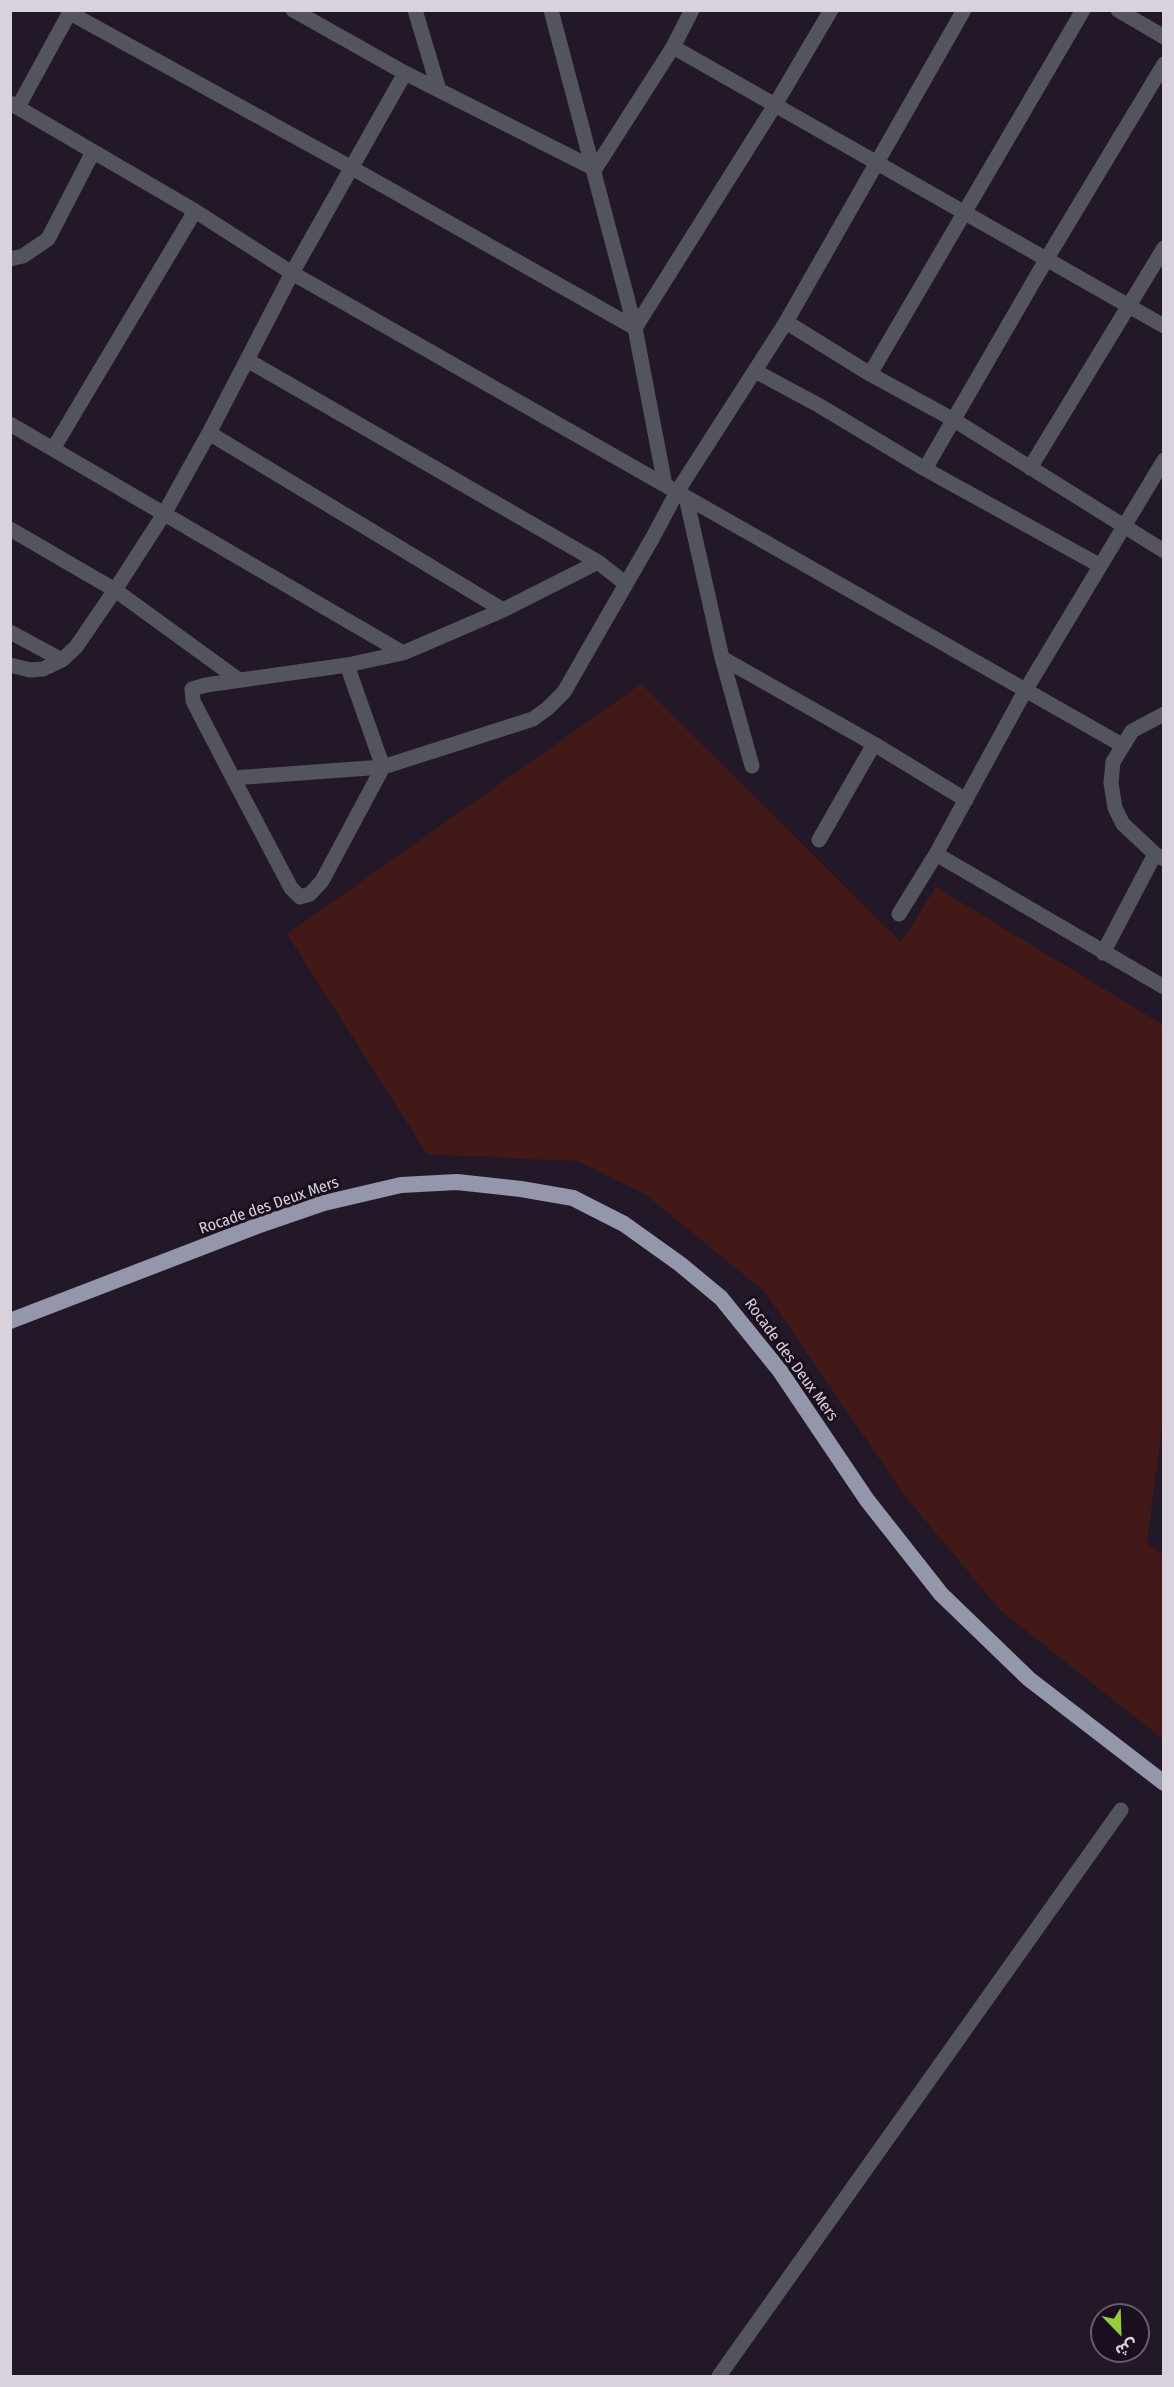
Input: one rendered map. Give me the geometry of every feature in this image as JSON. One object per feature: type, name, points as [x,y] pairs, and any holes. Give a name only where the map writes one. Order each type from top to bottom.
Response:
[{"type":"highway","name":"Rocade des Deux Mers","points":[[10,1321],[257,1226],[324,1203],[401,1185],[457,1182],[521,1189],[573,1198],[624,1224],[680,1264],[722,1298],[780,1371],[867,1500],[941,1594],[1029,1679],[1164,1783]]},
{"type":"street","points":[[293,10],[405,74],[595,169]]},
{"type":"street","points":[[324,10],[329,30]]},
{"type":"street","points":[[415,10],[439,90]]},
{"type":"street","points":[[551,10],[595,169],[676,491],[752,766]]},
{"type":"street","points":[[595,169],[673,47],[692,10]]},
{"type":"street","points":[[635,328],[775,105],[831,10]]},
{"type":"street","points":[[233,777],[383,767],[532,719],[548,708],[564,692],[676,491],[786,322],[964,10]]},
{"type":"street","points":[[870,374],[1083,10]]},
{"type":"street","points":[[1118,10],[1164,37]]},
{"type":"street","points":[[635,328],[71,12],[14,105],[195,211],[292,273],[1122,746]]},
{"type":"street","points":[[673,47],[1164,326]]},
{"type":"street","points":[[925,469],[1046,260],[1164,64]]},
{"type":"street","points":[[10,665],[30,670],[43,669],[62,660],[76,647],[115,590],[164,514],[292,273],[405,74]]},
{"type":"street","points":[[10,259],[23,256],[48,239],[93,152]]},
{"type":"street","points":[[53,449],[195,211]]},
{"type":"street","points":[[1030,468],[1164,248]]},
{"type":"street","points":[[786,322],[870,374],[954,420],[1164,551]]},
{"type":"street","points":[[247,360],[598,562],[626,584]]},
{"type":"street","points":[[755,371],[820,406],[925,469],[1099,565]]},
{"type":"street","points":[[10,424],[403,653]]},
{"type":"street","points":[[209,433],[503,610]]},
{"type":"street","points":[[900,914],[936,854],[1025,691],[1164,460]]},
{"type":"street","points":[[10,529],[115,590],[239,680]]},
{"type":"street","points":[[347,665],[383,767],[322,881],[316,890],[305,897],[300,897],[291,888],[194,701],[191,692],[195,687],[347,665],[403,653],[503,610],[598,562]]},
{"type":"street","points":[[10,632],[62,660]]},
{"type":"street","points":[[722,658],[874,744],[966,800]]},
{"type":"street","points":[[1103,952],[1160,857],[1124,824],[1115,808],[1111,783],[1113,762],[1132,731],[1164,714]]},
{"type":"street","points":[[819,840],[874,744]]},
{"type":"street","points":[[936,854],[1164,987]]},
{"type":"street","points":[[718,2376],[1121,1810]]},
{"type":"shaded area","points":[[641,684],[901,942],[936,887],[1163,1025],[1164,1409],[1147,1543],[1163,1555],[1163,1739],[1001,1611],[905,1496],[765,1292],[645,1194],[578,1161],[427,1154],[287,934]]}]
